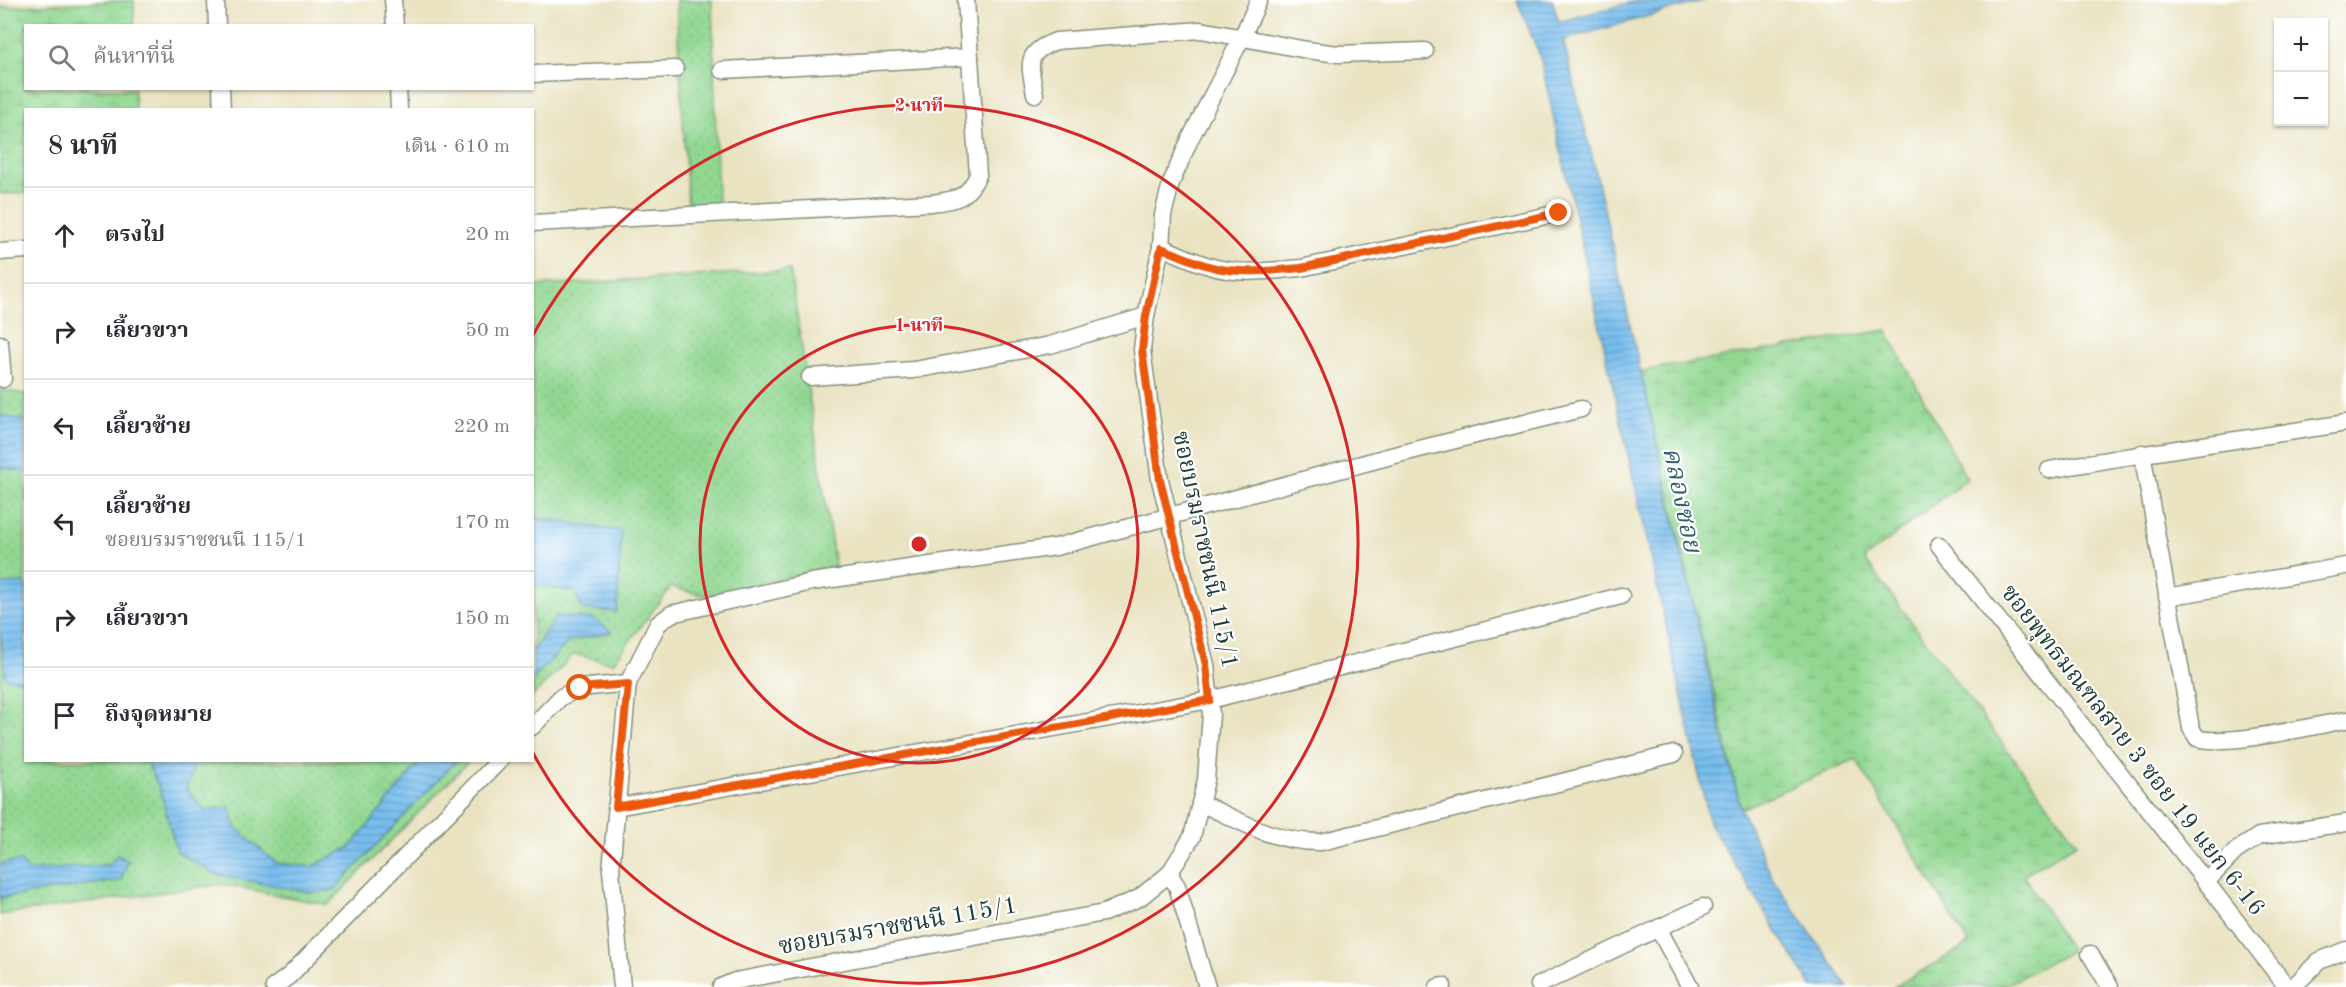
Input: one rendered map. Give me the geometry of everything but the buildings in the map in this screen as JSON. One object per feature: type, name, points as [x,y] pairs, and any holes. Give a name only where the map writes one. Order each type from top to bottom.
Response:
[{"type":"street","points":[[216,0],[218,24]]},
{"type":"street","points":[[393,0],[395,24]]},
{"type":"street","points":[[534,223],[932,203],[957,199],[970,191],[978,175],[966,0]]},
{"type":"street","name":"ซอยบรมราชชนนี 115/1","points":[[722,987],[735,981],[1104,913],[1139,898],[1168,874],[1192,837],[1206,780],[1210,700],[1206,665],[1160,480],[1142,350],[1146,316],[1161,248],[1164,215],[1172,183],[1190,138],[1259,0]]},
{"type":"street","points":[[1035,94],[1030,64],[1032,54],[1042,46],[1056,41],[1201,30],[1338,54],[1425,51]]},
{"type":"street","points":[[722,70],[970,57]]},
{"type":"street","points":[[534,74],[675,69]]},
{"type":"street","points":[[221,90],[222,108]]},
{"type":"street","points":[[398,90],[399,108]]},
{"type":"street","points":[[1161,248],[1212,267],[1228,270],[1292,269],[1559,213]]},
{"type":"street","points":[[0,252],[24,250]]},
{"type":"street","points":[[810,377],[914,370],[1016,352],[1050,345],[1146,316]]},
{"type":"street","points":[[0,344],[3,380]]},
{"type":"street","points":[[622,987],[611,870],[628,684],[657,624],[671,614],[812,582],[1056,547],[1391,456],[1581,410]]},
{"type":"street","points":[[2049,471],[2142,453],[2200,447],[2346,423]]},
{"type":"street","points":[[2142,453],[2191,728],[2197,738],[2206,741],[2244,737],[2346,720]]},
{"type":"street","name":"ซอยพุทธมณฑลสาย 3 ซอย 19 แยก 6-16","points":[[1939,545],[2287,987]]},
{"type":"street","points":[[2167,597],[2346,566]]},
{"type":"street","points":[[616,807],[1210,700],[1621,596]]},
{"type":"street","points":[[534,725],[561,697],[580,688],[628,684]]},
{"type":"street","points":[[1200,803],[1276,837],[1299,842],[1321,842],[1674,754]]},
{"type":"street","points":[[273,987],[289,976],[498,762]]},
{"type":"street","points":[[2206,882],[2236,851],[2259,836],[2346,823]]},
{"type":"street","points":[[1168,874],[1177,886],[1207,987]]},
{"type":"street","points":[[1539,985],[1703,908]]},
{"type":"street","points":[[1658,928],[1690,987]]},
{"type":"street","points":[[2293,987],[2319,961],[2346,950]]},
{"type":"street","points":[[2090,954],[2110,987]]},
{"type":"green space","points":[[134,0],[134,24],[24,24],[24,90],[134,90],[135,108],[24,108],[24,193],[0,194],[0,7]]},
{"type":"green space","points":[[676,0],[712,0],[718,206],[688,207]]},
{"type":"green space","points":[[790,270],[835,566],[706,596],[671,587],[613,663],[574,654],[534,695],[534,678],[569,641],[612,631],[543,637],[534,650],[534,585],[574,591],[617,612],[621,532],[534,517],[534,286]]},
{"type":"green space","points":[[1886,330],[1967,479],[1864,559],[2077,843],[2023,875],[2071,951],[2002,987],[1894,987],[1969,944],[1856,759],[1741,809],[1641,371]]},
{"type":"green space","points":[[0,389],[24,394],[24,421],[0,415]]},
{"type":"green space","points":[[0,467],[24,472],[24,583],[0,584]]},
{"type":"green space","points":[[0,627],[5,678],[24,681],[24,762],[146,762],[160,790],[177,852],[334,890],[455,762],[468,762],[328,905],[222,884],[0,915],[0,898],[121,880],[109,865],[27,871],[20,861],[0,864]]},
{"type":"green space","points":[[196,762],[418,762],[351,847],[312,867],[276,863],[235,828],[204,810],[186,789]]},
{"type":"water","points":[[1517,0],[1552,0],[1559,22],[1639,0],[1706,0],[1563,40],[1596,173],[1724,743],[1741,809],[1773,879],[1848,987],[1812,987],[1710,825],[1540,56]]},
{"type":"water","points":[[0,415],[24,421],[24,472],[0,467]]},
{"type":"water","points":[[534,518],[621,531],[617,612],[582,609],[574,591],[534,585]]},
{"type":"water","points":[[24,583],[24,681],[5,678],[0,627],[0,584]]},
{"type":"water","points":[[556,616],[594,619],[612,632],[569,641],[534,678],[534,649]]},
{"type":"water","points":[[146,762],[196,762],[186,789],[204,810],[230,807],[236,828],[276,863],[312,867],[351,847],[418,762],[455,762],[334,890],[313,893],[217,875],[177,852],[160,790]]},
{"type":"water","points":[[117,855],[128,861],[121,880],[0,898],[0,864],[20,861],[28,871],[109,865]]},
{"type":"route","points":[[580,688],[628,684],[616,807],[1210,700],[1206,665],[1160,480],[1142,350],[1146,316],[1161,248],[1212,267],[1228,270],[1301,268],[1559,213]]},
{"type":"water label","name":"คลองซอย","points":[[1681,500]]}]
